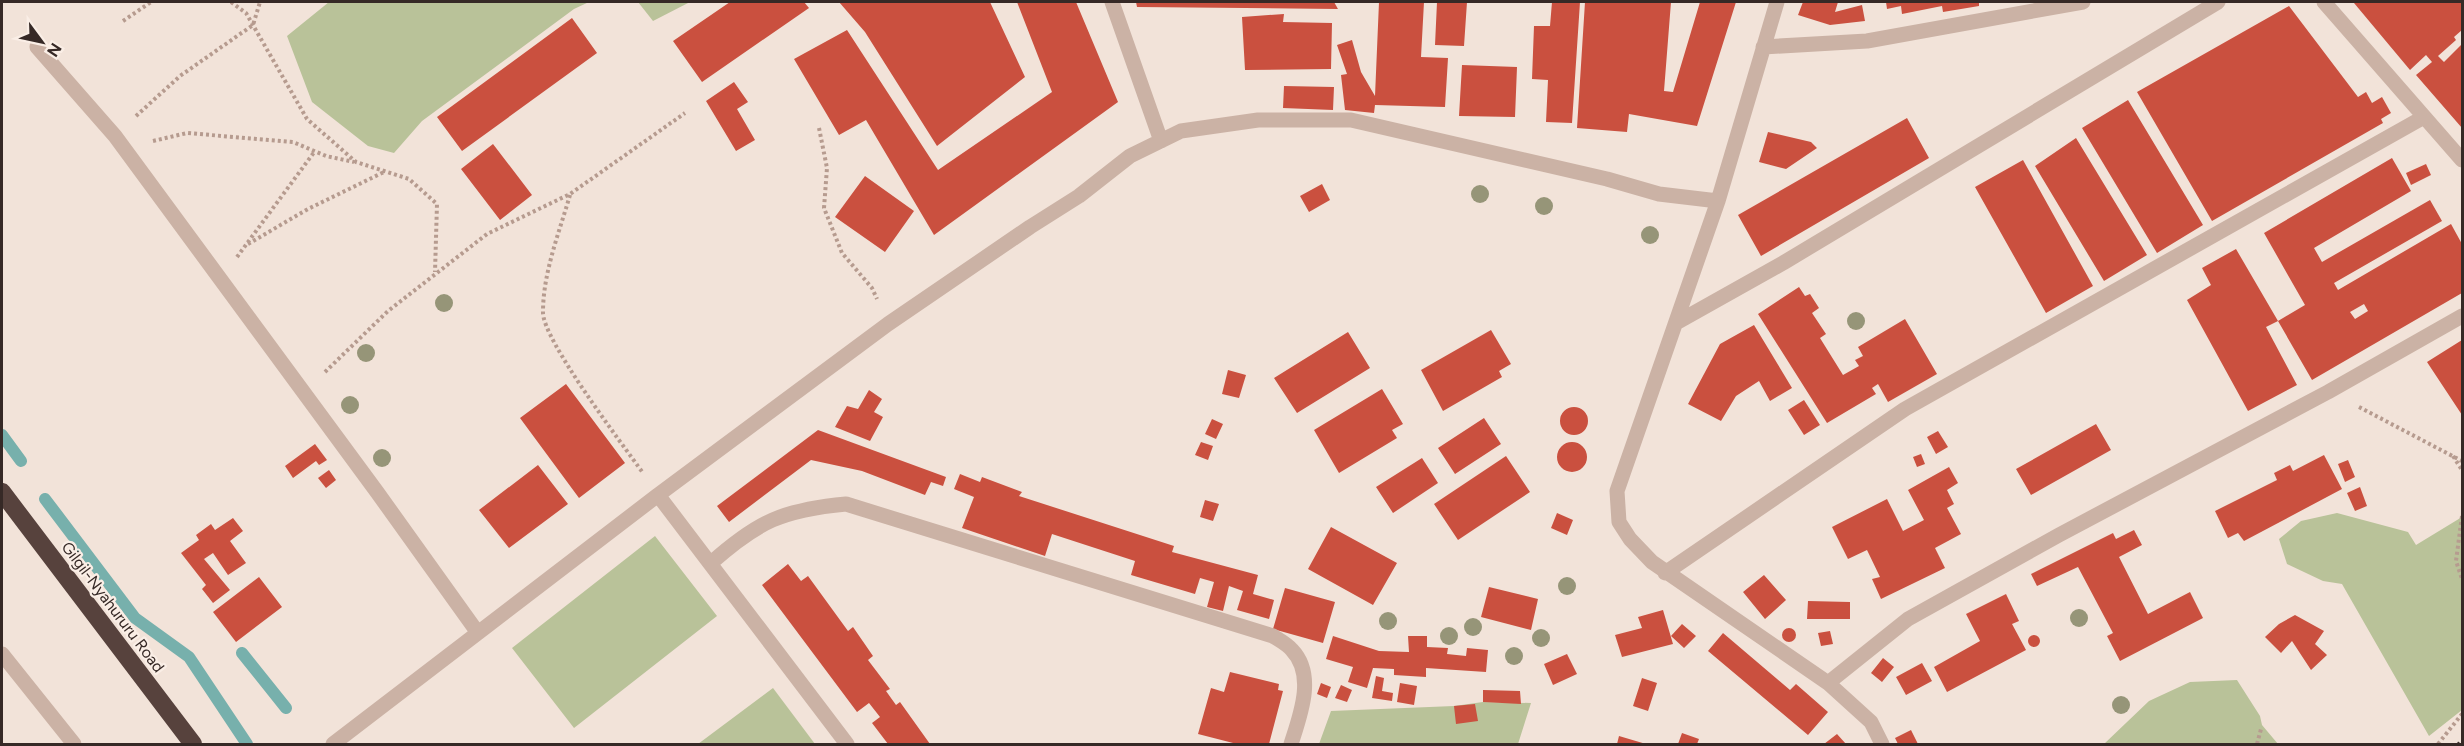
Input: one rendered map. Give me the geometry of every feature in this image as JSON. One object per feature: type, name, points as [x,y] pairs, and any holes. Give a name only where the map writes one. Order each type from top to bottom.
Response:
[{"type":"highway","name":"Gilgil-Nyahururu Road","points":[[2,492],[193,744]]},
{"type":"street","points":[[1112,2],[1161,141]]},
{"type":"street","points":[[1777,2],[1718,201],[1617,491],[1619,522],[1630,539],[1665,573],[1828,683],[1871,722],[1882,744]]},
{"type":"street","points":[[1763,47],[1867,41],[2083,2]]},
{"type":"street","points":[[1676,323],[1784,263],[2218,2]]},
{"type":"street","points":[[2324,2],[2463,160]]},
{"type":"street","points":[[37,47],[119,142],[309,398],[478,633]]},
{"type":"street","points":[[1665,573],[1905,408],[2424,117]]},
{"type":"street","points":[[333,744],[658,495],[888,324],[1079,196],[1130,156],[1181,131],[1258,120],[1351,120],[1607,179],[1659,194],[1718,201]]},
{"type":"street","points":[[1828,683],[1908,619],[2059,535],[2328,392],[2463,316]]},
{"type":"street","points":[[658,495],[847,744]]},
{"type":"street","points":[[711,563],[738,539],[770,519],[812,507],[846,504],[1273,636],[1292,650],[1302,669],[1304,690],[1301,713],[1291,744]]},
{"type":"street","points":[[2,654],[74,744]]},
{"type":"path","points":[[123,21],[151,2]]},
{"type":"path","points":[[231,2],[246,13],[307,119],[356,162]]},
{"type":"path","points":[[119,142],[180,76],[253,25],[260,2]]},
{"type":"path","points":[[309,398],[327,368],[388,311],[435,272],[487,234],[570,194],[685,113]]},
{"type":"path","points":[[819,128],[827,168],[824,208],[842,253],[872,288],[888,324]]},
{"type":"path","points":[[119,142],[187,133],[293,142],[326,156],[356,162],[409,179],[437,204],[435,272]]},
{"type":"path","points":[[221,280],[315,152]]},
{"type":"path","points":[[246,246],[309,209],[385,171]]},
{"type":"path","points":[[570,194],[550,263],[543,315],[560,353],[658,495]]},
{"type":"path","points":[[2328,392],[2463,461]]},
{"type":"path","points":[[2452,455],[2463,470]]},
{"type":"path","points":[[2463,516],[2456,561],[2463,579]]},
{"type":"path","points":[[2439,744],[2463,714]]},
{"type":"path","points":[[2257,744],[2261,729]]},
{"type":"green space","points":[[329,2],[589,2],[574,9],[422,121],[394,153],[368,146],[312,102],[287,36]]},
{"type":"green space","points":[[638,2],[690,2],[653,21]]},
{"type":"green space","points":[[2337,513],[2408,532],[2416,545],[2462,517],[2462,710],[2429,736],[2342,584],[2323,581],[2287,564],[2279,539],[2301,521]]},
{"type":"green space","points":[[655,536],[717,616],[574,728],[512,648]]},
{"type":"green space","points":[[2237,680],[2260,716],[2262,725],[2278,744],[2104,744],[2149,701],[2190,682]]},
{"type":"green space","points":[[773,688],[815,744],[698,744]]},
{"type":"green space","points":[[1483,702],[1531,703],[1518,744],[1319,744],[1331,711],[1454,706]]},
{"type":"building","points":[[730,2],[804,2],[809,8],[702,82],[673,41]]},
{"type":"building","points":[[839,2],[990,2],[1025,77],[937,146],[865,32]]},
{"type":"building","points":[[1017,2],[1076,2],[1118,102],[934,235],[866,120],[839,135],[794,59],[847,30],[938,170],[1052,92]]},
{"type":"building","points":[[1136,2],[1334,2],[1338,9],[1137,7]]},
{"type":"building","points":[[1379,2],[1424,2],[1421,57],[1448,58],[1445,107],[1375,105],[1374,113],[1345,110],[1341,75],[1347,74],[1337,45],[1352,40],[1361,72],[1375,96]]},
{"type":"building","points":[[1437,2],[1467,2],[1464,46],[1435,45]]},
{"type":"building","points":[[1552,2],[1580,2],[1572,123],[1546,122],[1548,80],[1532,79],[1534,26],[1550,26]]},
{"type":"building","points":[[1585,2],[1671,2],[1664,91],[1673,92],[1700,2],[1736,2],[1697,126],[1629,114],[1627,132],[1577,128]]},
{"type":"building","points":[[1803,2],[1838,2],[1835,12],[1862,5],[1865,21],[1830,25],[1798,15]]},
{"type":"building","points":[[1886,2],[1979,2],[1979,6],[1943,12],[1942,6],[1902,14],[1901,6],[1887,9]]},
{"type":"building","points":[[2355,2],[2462,2],[2462,30],[2454,37],[2456,40],[2438,56],[2444,62],[2462,44],[2462,128],[2416,75],[2432,62],[2426,55],[2410,70]]},
{"type":"building","points":[[2289,6],[2358,97],[2366,92],[2372,103],[2382,97],[2391,113],[2381,119],[2383,123],[2212,221],[2137,92]]},
{"type":"building","points":[[1284,14],[1283,22],[1332,23],[1331,69],[1245,70],[1242,17]]},
{"type":"building","points":[[572,18],[597,53],[462,151],[437,117]]},
{"type":"building","points":[[1462,65],[1517,67],[1515,117],[1459,116]]},
{"type":"building","points":[[734,82],[748,102],[737,109],[755,140],[736,151],[706,101]]},
{"type":"building","points":[[1284,86],[1334,87],[1333,110],[1283,108]]},
{"type":"building","points":[[2128,100],[2203,225],[2157,253],[2082,128]]},
{"type":"building","points":[[1907,118],[1929,158],[1761,256],[1738,215]]},
{"type":"building","points":[[1768,132],[1811,142],[1817,148],[1786,169],[1759,162]]},
{"type":"building","points":[[2076,138],[2147,255],[2104,281],[2035,166]]},
{"type":"building","points":[[493,144],[532,195],[500,220],[461,169]]},
{"type":"building","points":[[2392,158],[2411,191],[2314,248],[2322,262],[2430,200],[2442,221],[2334,283],[2338,290],[2451,224],[2462,244],[2462,293],[2312,380],[2278,321],[2305,305],[2264,233]],"holes":[[[2364,304],[2368,311],[2355,319],[2350,312]]]},
{"type":"building","points":[[2023,160],[2093,286],[2046,313],[1975,187]]},
{"type":"building","points":[[2426,164],[2431,175],[2411,185],[2406,173]]},
{"type":"building","points":[[865,176],[914,211],[885,252],[835,217]]},
{"type":"building","points":[[1322,184],[1330,200],[1309,212],[1300,196]]},
{"type":"building","points":[[2236,249],[2278,321],[2266,327],[2297,385],[2248,411],[2187,300],[2211,285],[2202,268]]},
{"type":"building","points":[[1799,287],[1805,296],[1810,294],[1819,308],[1812,313],[1826,334],[1820,338],[1843,375],[1859,366],[1855,360],[1863,356],[1858,347],[1905,319],[1937,374],[1888,402],[1878,384],[1872,388],[1876,394],[1827,423],[1758,314]]},
{"type":"building","points":[[1754,325],[1792,388],[1770,401],[1759,381],[1736,396],[1721,421],[1688,404],[1720,344]]},
{"type":"building","points":[[1491,330],[1511,364],[1499,371],[1502,377],[1443,411],[1421,370]]},
{"type":"building","points":[[1348,332],[1370,368],[1297,413],[1274,378]]},
{"type":"building","points":[[2462,340],[2462,415],[2427,362]]},
{"type":"building","points":[[1228,370],[1246,375],[1239,398],[1222,394]]},
{"type":"building","points":[[566,384],[625,463],[579,498],[520,418]]},
{"type":"building","points":[[1382,389],[1403,424],[1392,430],[1397,438],[1339,473],[1314,430]]},
{"type":"building","points":[[869,390],[882,399],[874,412],[883,417],[870,441],[835,427],[847,406],[858,409]]},
{"type":"building","points":[[1804,400],[1820,425],[1804,435],[1788,410]]},
{"type":"building","points":[[1574,407],[1584,411],[1588,421],[1584,431],[1574,435],[1564,431],[1560,421],[1564,411]]},
{"type":"building","points":[[1484,418],[1501,444],[1455,474],[1438,448]]},
{"type":"building","points":[[1212,419],[1223,424],[1216,439],[1205,434]]},
{"type":"building","points":[[2096,424],[2111,450],[2031,495],[2016,469]]},
{"type":"building","points":[[818,430],[946,477],[943,486],[931,482],[925,495],[862,471],[811,460],[729,522],[717,506]]},
{"type":"building","points":[[1938,431],[1948,447],[1936,454],[1927,437]]},
{"type":"building","points":[[1201,442],[1213,446],[1208,460],[1195,455]]},
{"type":"building","points":[[1572,442],[1583,446],[1587,457],[1583,468],[1572,472],[1561,468],[1557,457],[1561,446]]},
{"type":"building","points":[[315,444],[327,460],[319,465],[316,461],[293,478],[285,466]]},
{"type":"building","points":[[1921,454],[1925,464],[1917,467],[1913,457]]},
{"type":"building","points":[[2324,455],[2342,489],[2244,541],[2238,533],[2228,538],[2215,511],[2277,480],[2274,473],[2290,465],[2293,471]]},
{"type":"building","points":[[1506,456],[1530,492],[1458,540],[1434,504]]},
{"type":"building","points":[[1422,458],[1438,483],[1393,513],[1376,487]]},
{"type":"building","points":[[2348,460],[2355,477],[2345,482],[2338,464]]},
{"type":"building","points":[[538,465],[568,504],[509,548],[479,510]]},
{"type":"building","points":[[1949,467],[1958,483],[1947,490],[1954,504],[1947,508],[1961,534],[1935,548],[1945,568],[1881,599],[1872,579],[1880,577],[1867,550],[1848,559],[1832,527],[1887,499],[1903,531],[1924,520],[1908,490]]},
{"type":"building","points":[[329,470],[336,480],[326,488],[318,478]]},
{"type":"building","points":[[960,474],[980,482],[982,477],[1022,492],[1019,496],[1174,546],[1172,552],[1258,575],[1253,594],[1274,600],[1269,619],[1237,610],[1243,591],[1229,586],[1223,611],[1207,607],[1214,582],[1200,578],[1195,594],[1131,575],[1135,561],[1052,534],[1045,556],[962,528],[974,497],[954,489]]},
{"type":"building","points":[[2360,487],[2367,506],[2355,511],[2347,493]]},
{"type":"building","points":[[1205,500],[1219,504],[1213,521],[1200,517]]},
{"type":"building","points":[[1557,513],[1573,520],[1567,535],[1551,528]]},
{"type":"building","points":[[233,518],[243,531],[230,541],[246,563],[228,575],[213,553],[204,559],[230,590],[213,603],[202,589],[206,585],[181,553],[199,540],[196,535],[211,524],[215,530]]},
{"type":"building","points":[[1331,527],[1397,563],[1373,605],[1308,569]]},
{"type":"building","points":[[2134,530],[2142,545],[2119,557],[2148,614],[2190,592],[2203,618],[2120,661],[2107,636],[2113,633],[2078,567],[2037,586],[2031,574],[2113,533],[2116,539]]},
{"type":"building","points":[[788,564],[801,581],[808,576],[848,631],[853,627],[873,656],[868,660],[890,689],[886,691],[896,705],[900,702],[930,744],[888,744],[872,723],[880,717],[869,703],[857,712],[762,585]]},
{"type":"building","points":[[1764,575],[1786,600],[1765,619],[1743,592]]},
{"type":"building","points":[[259,577],[282,607],[236,642],[213,612]]},
{"type":"building","points":[[1489,587],[1538,599],[1531,630],[1481,617]]},
{"type":"building","points":[[1285,588],[1335,602],[1323,643],[1273,629]]},
{"type":"building","points":[[2006,594],[2019,621],[2012,624],[2026,650],[1947,692],[1934,667],[1980,641],[1966,614]]},
{"type":"building","points":[[1808,601],[1850,602],[1850,619],[1807,619]]},
{"type":"building","points":[[1663,610],[1673,644],[1622,657],[1615,635],[1642,628],[1638,617]]},
{"type":"building","points":[[2295,615],[2324,631],[2315,644],[2327,655],[2311,670],[2292,641],[2281,653],[2265,637],[2279,624]]},
{"type":"building","points":[[1682,624],[1696,636],[1684,648],[1671,636]]},
{"type":"building","points":[[1789,628],[1794,630],[1796,635],[1794,640],[1789,642],[1784,640],[1782,635],[1784,630]]},
{"type":"building","points":[[1830,631],[1833,644],[1821,646],[1818,633]]},
{"type":"building","points":[[1723,633],[1790,690],[1796,684],[1828,712],[1808,735],[1708,651]]},
{"type":"building","points":[[2036,635],[2040,641],[2036,647],[2032,647],[2028,639]]},
{"type":"building","points":[[1333,636],[1379,651],[1409,652],[1408,636],[1427,636],[1427,647],[1448,648],[1447,654],[1466,656],[1467,648],[1488,650],[1486,672],[1426,668],[1426,677],[1394,675],[1394,669],[1373,668],[1367,688],[1348,682],[1353,667],[1326,659]]},
{"type":"building","points":[[1567,654],[1577,674],[1553,685],[1544,664]]},
{"type":"building","points":[[1883,658],[1894,667],[1882,682],[1871,673]]},
{"type":"building","points":[[1922,663],[1932,681],[1906,695],[1896,677]]},
{"type":"building","points":[[1230,672],[1279,684],[1278,690],[1283,691],[1269,744],[1237,744],[1198,734],[1211,688],[1224,692]]},
{"type":"building","points":[[1376,676],[1384,678],[1382,691],[1393,693],[1392,701],[1372,698]]},
{"type":"building","points":[[1642,678],[1657,683],[1648,711],[1633,706]]},
{"type":"building","points":[[1321,683],[1331,687],[1327,698],[1317,694]]},
{"type":"building","points":[[1400,683],[1417,686],[1414,705],[1397,702]]},
{"type":"building","points":[[1341,685],[1352,690],[1347,702],[1335,698]]},
{"type":"building","points":[[1483,690],[1520,691],[1521,704],[1483,702]]},
{"type":"building","points":[[1475,704],[1478,721],[1456,724],[1454,706]]},
{"type":"building","points":[[1911,730],[1918,744],[1898,744],[1895,738]]},
{"type":"building","points":[[1682,733],[1699,739],[1697,744],[1678,744]]},
{"type":"building","points":[[1837,734],[1846,744],[1824,744]]},
{"type":"building","points":[[1619,736],[1646,744],[1617,744]]},
{"type":"waterway","points":[[2,435],[21,461]]},
{"type":"waterway","points":[[45,499],[135,618],[189,657],[247,744]]},
{"type":"waterway","points":[[242,653],[286,708]]},
{"type":"railway","points":[[2459,744],[2462,740]]}]
